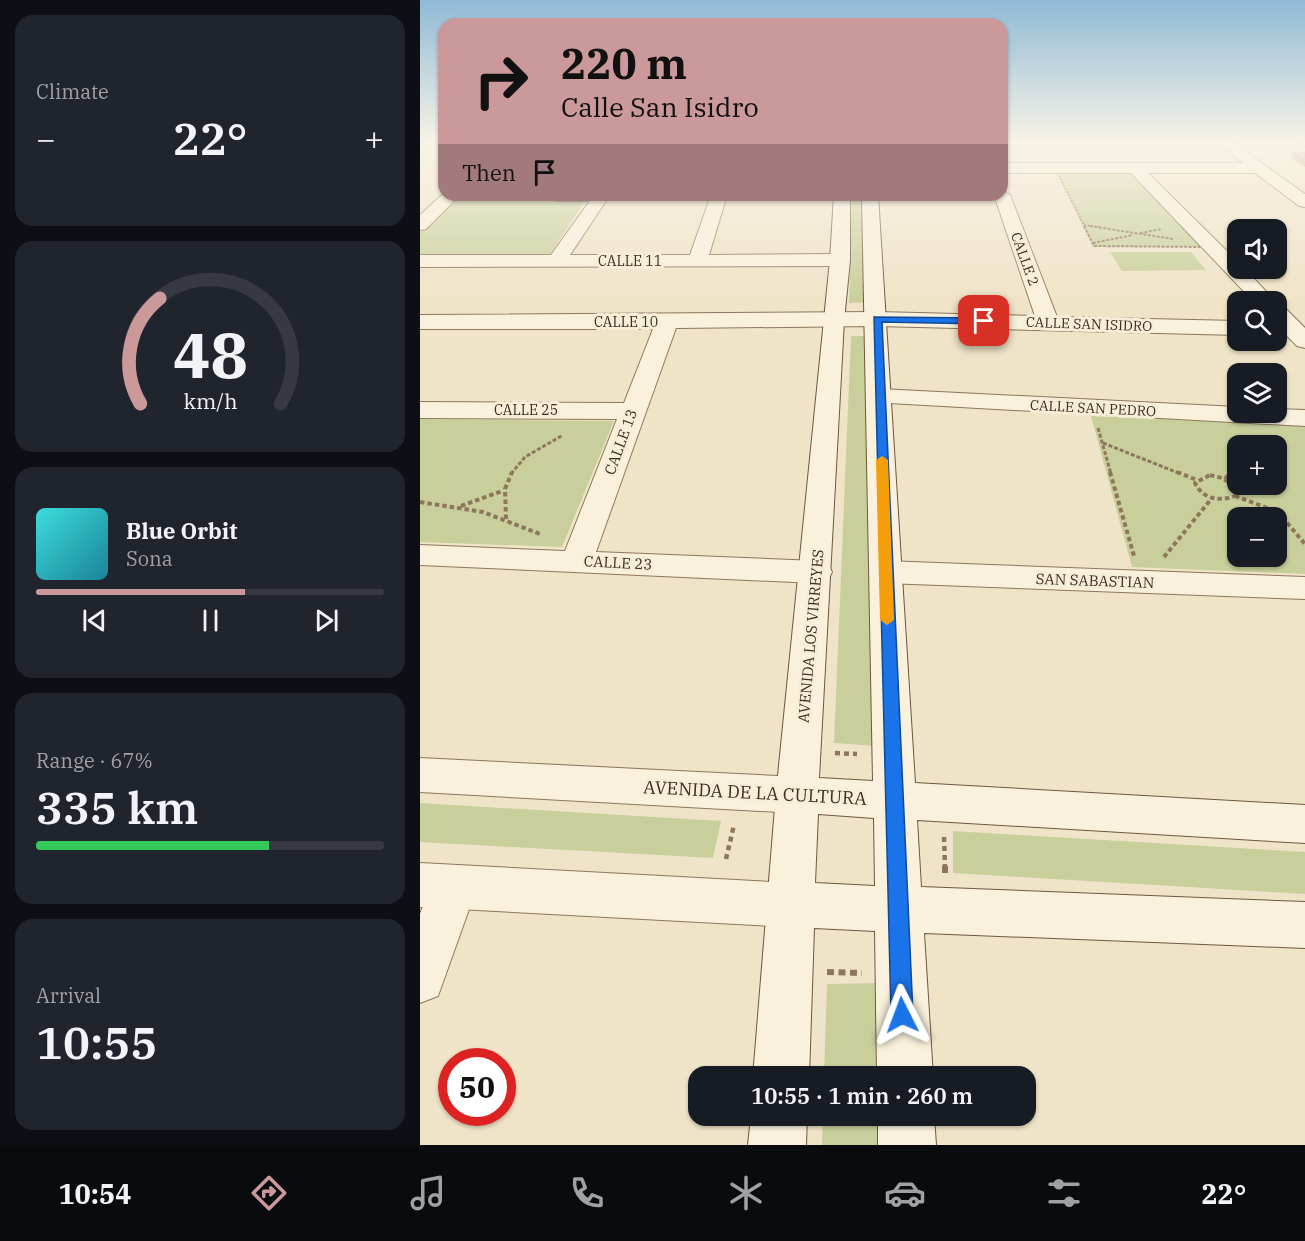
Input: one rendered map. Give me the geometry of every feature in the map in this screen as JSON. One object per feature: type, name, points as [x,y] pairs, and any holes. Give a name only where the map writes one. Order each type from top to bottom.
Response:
[{"type":"street","points":[[1159,194],[1205,245],[1254,291]]},
{"type":"street","points":[[420,225],[446,201]]},
{"type":"street","points":[[556,261],[591,201]]},
{"type":"street","points":[[697,261],[717,201]]},
{"type":"street","name":"AVENIDA LOS VIRREYES","points":[[782,1066],[797,795],[816,572],[833,321],[840,260],[842,201]]},
{"type":"street","points":[[870,201],[877,319],[904,1066]]},
{"type":"street","name":"CALLE 2","points":[[1004,201],[1047,322]]},
{"type":"street","name":"CALLE 11","points":[[420,261],[840,260]]},
{"type":"street","name":"CALLE SAN ISIDRO","points":[[833,321],[877,319],[1227,328]]},
{"type":"street","name":"CALLE 10","points":[[420,322],[833,321]]},
{"type":"street","name":"CALLE 13","points":[[577,561],[632,411],[668,322]]},
{"type":"street","name":"CALLE SAN PEDRO","points":[[880,397],[1305,418]]},
{"type":"street","name":"CALLE 25","points":[[420,410],[632,411]]},
{"type":"street","name":"CALLE 23","points":[[420,555],[816,572]]},
{"type":"street","name":"SAN SABASTIAN","points":[[885,572],[1305,588]]},
{"type":"street","name":"AVENIDA DE LA CULTURA","points":[[420,775],[1305,824]]},
{"type":"street","points":[[420,978],[437,886],[792,904],[1305,925]]},
{"type":"street","points":[[777,1145],[778,1126]]},
{"type":"street","points":[[906,1126],[907,1145]]},
{"type":"path","points":[[1068,194],[1094,246],[1205,245]]},
{"type":"path","points":[[1084,225],[1178,240]]},
{"type":"path","points":[[1092,243],[1181,225]]},
{"type":"path","points":[[1188,242],[1205,245]]},
{"type":"path","points":[[1096,422],[1136,561]]},
{"type":"path","points":[[506,519],[502,491],[509,475],[521,460],[539,447],[569,433]]},
{"type":"path","points":[[1102,443],[1197,480],[1206,476],[1225,479],[1237,488],[1235,496],[1230,499],[1212,498],[1196,489],[1197,480]]},
{"type":"path","points":[[458,507],[502,491]]},
{"type":"path","points":[[1235,496],[1278,512],[1305,544]]},
{"type":"path","points":[[1160,562],[1212,498]]},
{"type":"path","points":[[420,502],[458,507],[506,519],[543,535]]},
{"type":"path","points":[[726,859],[736,817]]},
{"type":"path","points":[[944,830],[945,878]]},
{"type":"path","points":[[823,972],[870,973]]},
{"type":"green space","points":[[1067,194],[1156,194],[1204,247],[1093,247]]},
{"type":"green space","points":[[452,201],[585,201],[549,256],[420,257],[420,231]]},
{"type":"green space","points":[[852,201],[867,201],[869,302],[849,303]]},
{"type":"green space","points":[[1110,252],[1191,252],[1206,270],[1122,271]]},
{"type":"green space","points":[[851,336],[869,336],[876,746],[834,743]]},
{"type":"green space","points":[[1091,416],[1305,425],[1305,574],[1132,567]]},
{"type":"green space","points":[[420,419],[614,421],[562,547],[420,542]]},
{"type":"green space","points":[[420,803],[721,821],[713,858],[420,842]]},
{"type":"green space","points":[[953,831],[1305,852],[1305,894],[953,873]]},
{"type":"green space","points":[[881,983],[883,1066],[824,1066],[827,984]]},
{"type":"green space","points":[[823,1126],[884,1126],[884,1145],[822,1145]]},
{"type":"slow traffic","points":[[882,460],[887,620]]},
{"type":"route","points":[[902,1015],[877,319],[984,321]]}]
